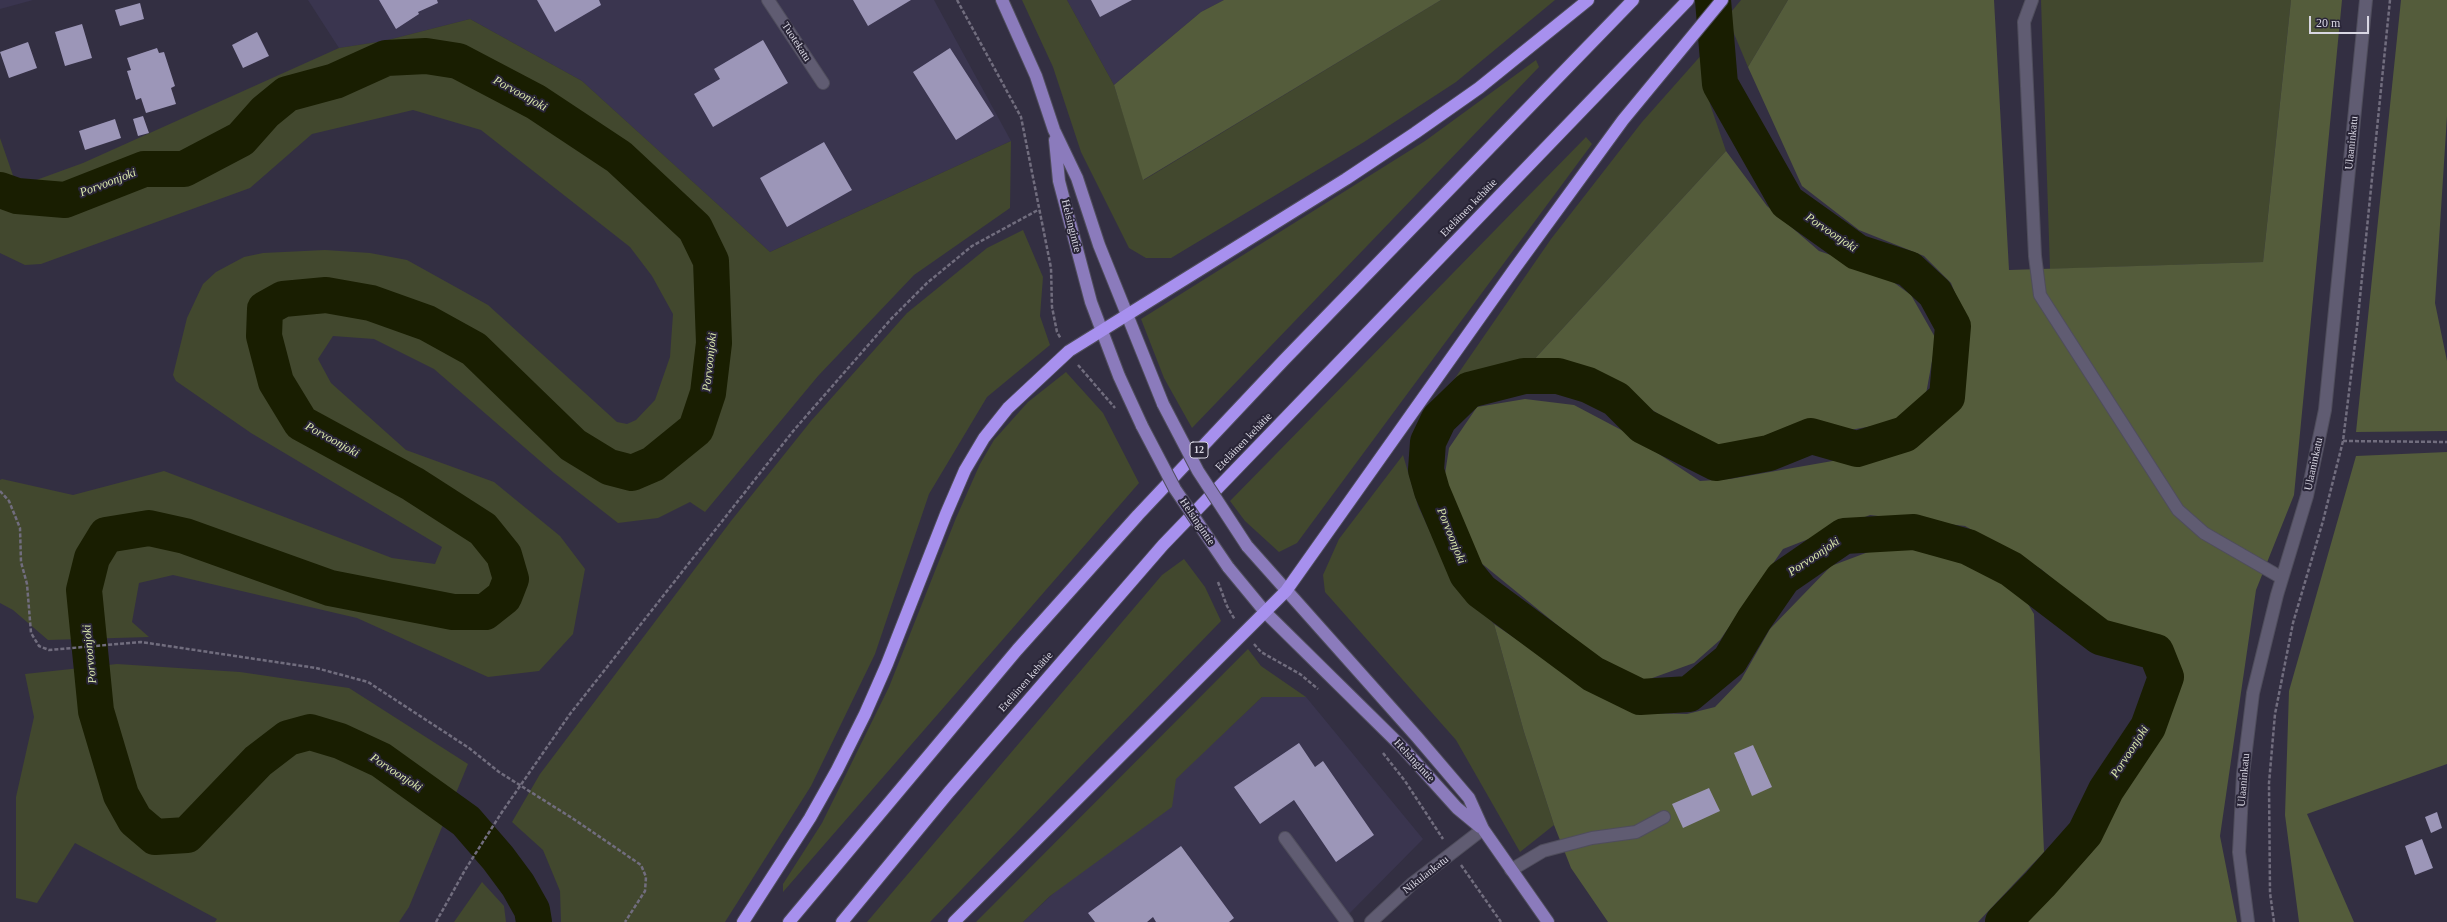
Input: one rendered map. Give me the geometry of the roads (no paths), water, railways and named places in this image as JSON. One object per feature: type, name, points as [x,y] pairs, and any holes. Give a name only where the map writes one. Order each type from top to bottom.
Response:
[{"type":"highway","points":[[743,922],[810,818],[865,714],[965,470],[984,438],[1008,408],[1069,351],[1102,332],[1164,291],[1346,179],[1415,133],[1479,88],[1588,0]]},
{"type":"highway","name":"12","points":[[789,922],[1017,650],[1138,516],[1284,360],[1633,0]]},
{"type":"highway","name":"Eteläinen kehätie","points":[[842,922],[954,786],[1163,546],[1688,0]]},
{"type":"highway","points":[[954,922],[1245,635],[1286,591],[1478,319],[1623,120],[1722,0]]},
{"type":"main road","name":"Helsingintie","points":[[1002,0],[1036,76],[1054,130],[1077,178],[1127,316],[1163,404],[1198,471],[1247,546],[1417,737],[1468,798],[1483,829],[1548,922]]},
{"type":"main road","name":"Helsingintie","points":[[1054,130],[1059,181],[1089,295],[1102,332],[1142,426],[1175,489],[1228,567],[1266,612],[1402,747],[1457,808],[1483,829]]},
{"type":"street","name":"Tuotekatu","points":[[768,0],[823,83]]},
{"type":"street","points":[[2032,0],[2024,22],[2035,256],[2040,295],[2178,510],[2204,534],[2282,578]]},
{"type":"street","name":"Ulaaninkatu","points":[[2248,922],[2239,852],[2243,774],[2254,692],[2282,578],[2307,496],[2325,410],[2366,0]]},
{"type":"street","points":[[1511,870],[1543,851],[1592,838],[1636,832],[1664,817]]},
{"type":"street","name":"Nikulankatu","points":[[1378,919],[1413,883],[1453,854],[1483,829]]},
{"type":"street","points":[[1285,838],[1347,922]]},
{"type":"waterway","name":"Porvoonjoki","points":[[1713,0],[1720,84],[1787,202],[1857,252],[1909,269],[1935,293],[1953,326],[1947,397],[1905,434],[1857,449],[1811,436],[1769,453],[1716,463],[1643,426],[1616,399],[1588,385],[1558,376],[1524,376],[1469,390],[1439,419],[1428,442],[1426,470],[1432,491],[1467,574],[1481,591],[1593,674],[1640,697],[1689,694],[1730,660],[1754,620],[1783,578],[1844,536],[1914,532],[1968,547],[2011,569],[2100,637],[2156,652],[2166,677],[2148,727],[2106,790],[2085,833],[2040,884],[2003,922]]},
{"type":"waterway","name":"Porvoonjoki","points":[[0,190],[17,196],[65,200],[144,169],[184,169],[241,139],[265,112],[287,94],[335,81],[386,58],[426,56],[458,61],[536,102],[619,157],[695,228],[711,261],[714,343],[708,393],[696,429],[653,464],[632,473],[609,467],[573,445],[474,349],[427,323],[371,303],[326,295],[283,299],[265,309],[264,336],[276,382],[301,423],[413,484],[483,529],[504,555],[511,579],[504,597],[485,612],[453,612],[330,588],[185,536],[149,528],[106,535],[92,558],[84,590],[96,711],[121,795],[135,820],[155,837],[187,835],[258,761],[288,738],[310,732],[340,741],[381,760],[466,821],[498,858],[518,885],[532,910],[534,922]]}]
